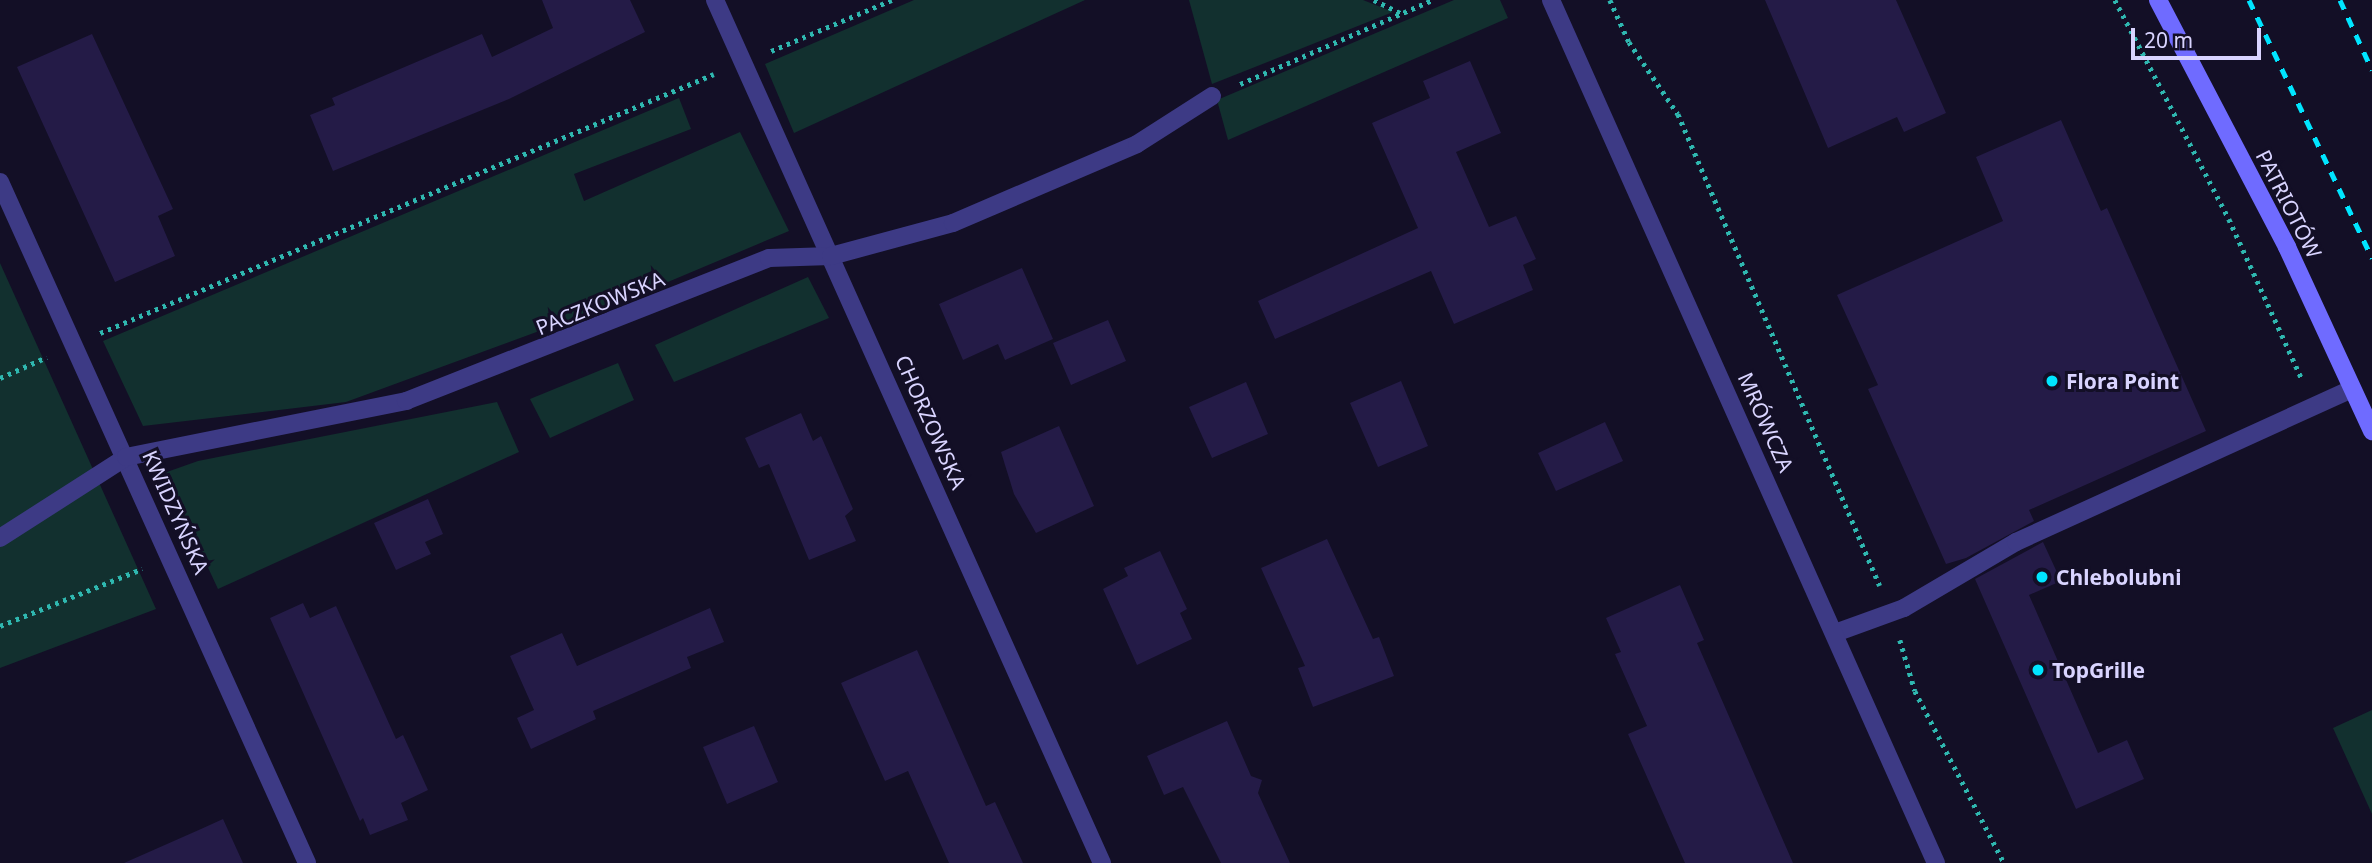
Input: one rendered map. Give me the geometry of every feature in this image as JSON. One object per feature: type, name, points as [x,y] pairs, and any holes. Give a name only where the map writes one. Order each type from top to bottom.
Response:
[{"type":"main road","name":"PATRIOTÓW","points":[[2158,0],[2287,247],[2372,431]]},
{"type":"street","name":"CHORZOWSKA","points":[[715,0],[1102,863]]},
{"type":"street","name":"MRÓWCZA","points":[[1551,0],[1936,863]]},
{"type":"street","name":"PACZKOWSKA","points":[[0,538],[126,457],[406,401],[769,258],[831,256],[953,223],[1138,144],[1212,96]]},
{"type":"street","name":"KWIDZYŃSKA","points":[[0,182],[307,863]]},
{"type":"street","points":[[1835,633],[1891,613],[1971,573],[2016,542],[2352,389]]},
{"type":"path","points":[[0,378],[892,0]]},
{"type":"path","points":[[1374,0],[1402,13]]},
{"type":"path","points":[[1212,96],[1432,0]]},
{"type":"path","points":[[1610,0],[1629,42],[1678,114],[1891,613],[1915,691],[2004,863]]},
{"type":"path","points":[[2115,0],[2229,219],[2315,407]]},
{"type":"path","points":[[0,626],[171,557]]},
{"type":"green space","points":[[914,0],[1085,0],[794,133],[765,64]]},
{"type":"green space","points":[[1189,0],[1363,0],[1393,12],[1212,84]]},
{"type":"green space","points":[[1454,0],[1500,0],[1508,18],[1228,140],[1217,100]]},
{"type":"green space","points":[[679,98],[691,129],[574,174],[584,201],[740,132],[789,231],[637,295],[346,402],[143,426],[103,341]]},
{"type":"green space","points":[[0,263],[156,609],[0,668]]},
{"type":"green space","points":[[808,277],[829,318],[674,382],[655,345]]},
{"type":"green space","points":[[618,363],[634,400],[550,438],[530,399]]},
{"type":"green space","points":[[497,402],[519,452],[218,589],[164,473],[198,461]]},
{"type":"green space","points":[[2372,710],[2372,814],[2333,728]]},
{"type":"building","points":[[542,0],[630,0],[645,32],[509,99],[333,171],[310,115],[335,105],[332,98],[482,34],[492,57],[553,28]]},
{"type":"building","points":[[1765,0],[1896,0],[1946,113],[1904,132],[1897,117],[1828,148]]},
{"type":"building","points":[[92,34],[173,209],[158,216],[175,256],[115,282],[17,67]]},
{"type":"building","points":[[1470,61],[1501,133],[1456,152],[1489,227],[1516,216],[1536,259],[1523,265],[1533,290],[1454,324],[1431,271],[1275,339],[1258,301],[1418,228],[1372,123],[1430,98],[1423,81]]},
{"type":"building","name":"Flora Point","points":[[2061,120],[2101,211],[2107,208],[2206,431],[2029,510],[2034,521],[1966,558],[1946,564],[1868,389],[1878,385],[1837,295],[2003,221],[1976,157]]},
{"type":"building","points":[[1022,268],[1053,339],[1005,360],[998,344],[963,360],[939,304]]},
{"type":"building","points":[[1108,320],[1126,361],[1071,385],[1053,343]]},
{"type":"building","points":[[1401,381],[1428,446],[1378,467],[1350,403]]},
{"type":"building","points":[[1246,382],[1268,434],[1212,458],[1189,407]]},
{"type":"building","points":[[801,413],[813,441],[821,436],[853,509],[845,516],[856,541],[809,560],[769,464],[759,468],[745,438]]},
{"type":"building","points":[[1605,422],[1623,461],[1556,491],[1538,453]]},
{"type":"building","points":[[1059,426],[1094,506],[1036,533],[1014,494],[1001,452]]},
{"type":"building","points":[[428,499],[443,534],[425,542],[431,554],[396,570],[374,523]]},
{"type":"building","points":[[1327,539],[1373,639],[1379,637],[1394,676],[1313,707],[1298,668],[1305,666],[1261,568]]},
{"type":"building","name":"TopGrille","points":[[2043,542],[2061,581],[2029,595],[2098,753],[2127,740],[2144,779],[2076,809],[1975,579]]},
{"type":"building","points":[[1160,551],[1187,609],[1180,613],[1192,639],[1137,665],[1103,589],[1128,576],[1124,568]]},
{"type":"building","points":[[1680,585],[1704,640],[1697,643],[1793,863],[1685,863],[1628,734],[1647,726],[1615,654],[1621,652],[1606,618]]},
{"type":"building","points":[[303,603],[310,618],[336,606],[396,739],[403,735],[428,790],[401,803],[408,820],[370,835],[363,818],[360,821],[270,618]]},
{"type":"building","points":[[710,608],[724,642],[687,657],[691,668],[593,711],[596,719],[531,749],[517,718],[534,710],[510,656],[562,633],[577,666]]},
{"type":"building","points":[[917,650],[986,806],[995,802],[1023,863],[949,863],[908,771],[885,781],[841,683]]},
{"type":"building","points":[[1227,721],[1251,776],[1262,780],[1258,793],[1290,863],[1221,863],[1183,787],[1164,795],[1147,756]]},
{"type":"building","points":[[754,726],[778,782],[727,804],[703,747]]},
{"type":"building","points":[[223,819],[243,863],[124,863],[201,829]]},
{"type":"railway","points":[[2249,0],[2372,258]]},
{"type":"railway","points":[[2340,0],[2372,70]]},
{"type":"place","name":"Flora Point","points":[[2052,381]]},
{"type":"place","name":"Chlebolubni","points":[[2042,577]]},
{"type":"place","name":"TopGrille","points":[[2038,670]]}]
